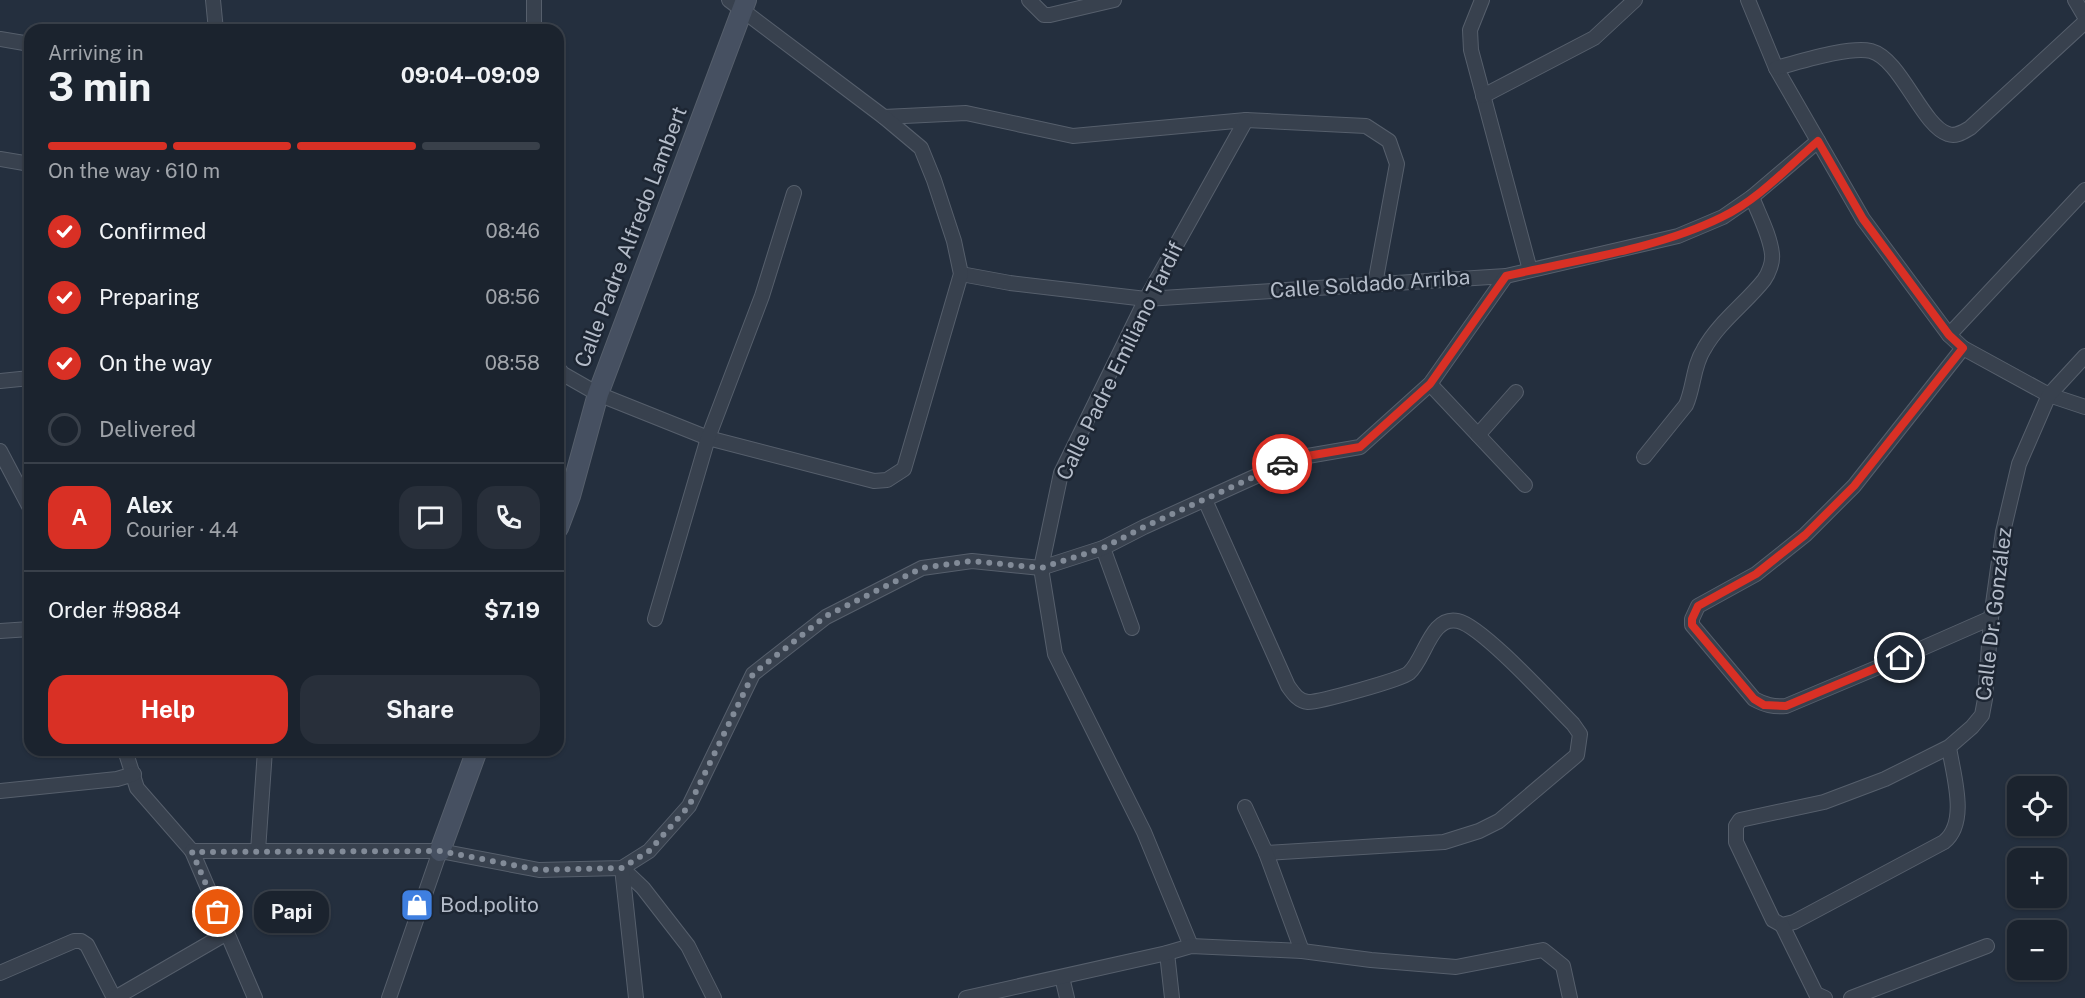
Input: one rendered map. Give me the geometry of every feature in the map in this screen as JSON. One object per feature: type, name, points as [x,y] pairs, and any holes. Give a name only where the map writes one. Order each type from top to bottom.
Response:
[{"type":"street","points":[[213,0],[215,24]]},
{"type":"street","points":[[534,0],[534,24]]},
{"type":"street","points":[[1029,0],[1044,15],[1107,2]]},
{"type":"street","points":[[1482,0],[1472,21],[1470,39],[1530,270]]},
{"type":"street","points":[[1484,96],[1594,38],[1635,0]]},
{"type":"street","points":[[1748,0],[1776,68],[1863,219],[1949,335],[1963,348],[2049,395],[2085,406]]},
{"type":"street","points":[[2075,0],[2085,17]]},
{"type":"street","points":[[564,375],[598,394],[708,438],[874,481],[887,480],[904,469],[961,274],[954,241],[934,180],[921,148],[739,3]]},
{"type":"street","name":"Calle Padre Alfredo Lambert","points":[[564,512],[598,394],[739,3]]},
{"type":"street","points":[[1776,68],[1857,50],[1873,52],[1888,62],[1941,130],[1949,135],[1958,134],[1970,128],[2085,22]]},
{"type":"street","points":[[0,39],[24,43]]},
{"type":"street","points":[[884,117],[966,113],[1073,136],[1246,120],[1365,126],[1389,141],[1397,164],[1375,284]]},
{"type":"street","name":"Calle Padre Emiliano Tardif","points":[[1191,946],[1144,832],[1055,654],[1041,568],[1061,473],[1146,299],[1246,120]]},
{"type":"street","name":"Calle Soldado Arriba","points":[[961,274],[1010,284],[1146,299],[1506,276],[1678,236],[1723,217],[1752,197],[1818,141]]},
{"type":"street","points":[[0,159],[24,163]]},
{"type":"street","points":[[1949,335],[2085,190]]},
{"type":"street","points":[[655,619],[708,438],[762,296],[794,193]]},
{"type":"street","points":[[1644,457],[1686,405],[1696,367],[1704,348],[1734,310],[1765,279],[1770,267],[1772,256],[1770,245],[1752,197]]},
{"type":"street","points":[[192,852],[440,851],[539,870],[622,868],[649,851],[689,806],[753,674],[826,616],[922,568],[972,561],[1041,568],[1103,548],[1296,458],[1360,447],[1430,384],[1506,276]]},
{"type":"street","points":[[1963,348],[1854,486],[1805,535],[1756,574],[1698,606],[1692,619],[1695,631],[1754,699],[1764,705],[1786,706],[1991,618]]},
{"type":"street","name":"Calle Dr. González","points":[[1949,747],[1972,728],[1982,715],[1991,618],[2003,532],[2019,464],[2049,395],[2085,356]]},
{"type":"street","points":[[0,381],[24,379]]},
{"type":"street","points":[[1430,384],[1525,485]]},
{"type":"street","points":[[1478,435],[1516,392]]},
{"type":"street","points":[[0,452],[24,497]]},
{"type":"street","points":[[1205,500],[1288,686],[1297,698],[1308,702],[1361,690],[1407,675],[1420,661],[1429,638],[1442,623],[1457,620],[1478,631],[1573,724],[1580,734],[1576,754],[1499,821],[1479,831],[1444,842],[1266,853]]},
{"type":"street","points":[[1103,548],[1132,628]]},
{"type":"street","points":[[0,631],[24,629]]},
{"type":"street","points":[[1782,925],[1794,922],[1952,836],[1958,825],[1959,813],[1949,747],[1885,779],[1824,802],[1740,820],[1736,826],[1736,842],[1773,920],[1782,925],[1816,994],[1825,998]]},
{"type":"street","points":[[127,756],[137,788],[192,852],[255,998]]},
{"type":"street","points":[[258,851],[265,756]]},
{"type":"street","points":[[389,998],[475,756]]},
{"type":"street","points":[[0,791],[117,778],[134,774]]},
{"type":"street","points":[[1245,807],[1266,853],[1302,951]]},
{"type":"street","points":[[622,868],[636,998]]},
{"type":"street","points":[[622,868],[643,888],[688,946],[714,998]]},
{"type":"street","points":[[0,973],[74,941],[81,941],[87,945],[115,998],[227,933]]},
{"type":"street","points":[[966,998],[1191,946],[1302,951],[1371,960],[1456,966],[1543,950],[1563,966],[1570,998]]},
{"type":"street","points":[[1851,998],[1988,946]]},
{"type":"street","points":[[1167,953],[1172,998]]},
{"type":"street","points":[[1062,977],[1067,998]]},
{"type":"way so far","points":[[218,912],[192,852],[440,851],[539,870],[622,868],[649,851],[689,806],[753,674],[826,616],[922,568],[972,561],[1041,568],[1103,548],[1282,464]]},
{"type":"place","name":"Bod.polito","points":[[417,905]]},
{"type":"place","name":"Papi","points":[[218,912]]},
{"type":"route","points":[[1282,464],[1296,458],[1360,447],[1430,384],[1506,276],[1678,236],[1723,217],[1752,197],[1818,141],[1863,219],[1949,335],[1963,348],[1854,486],[1805,535],[1756,574],[1698,606],[1694,612],[1692,625],[1754,699],[1764,705],[1786,706],[1900,658]]}]
